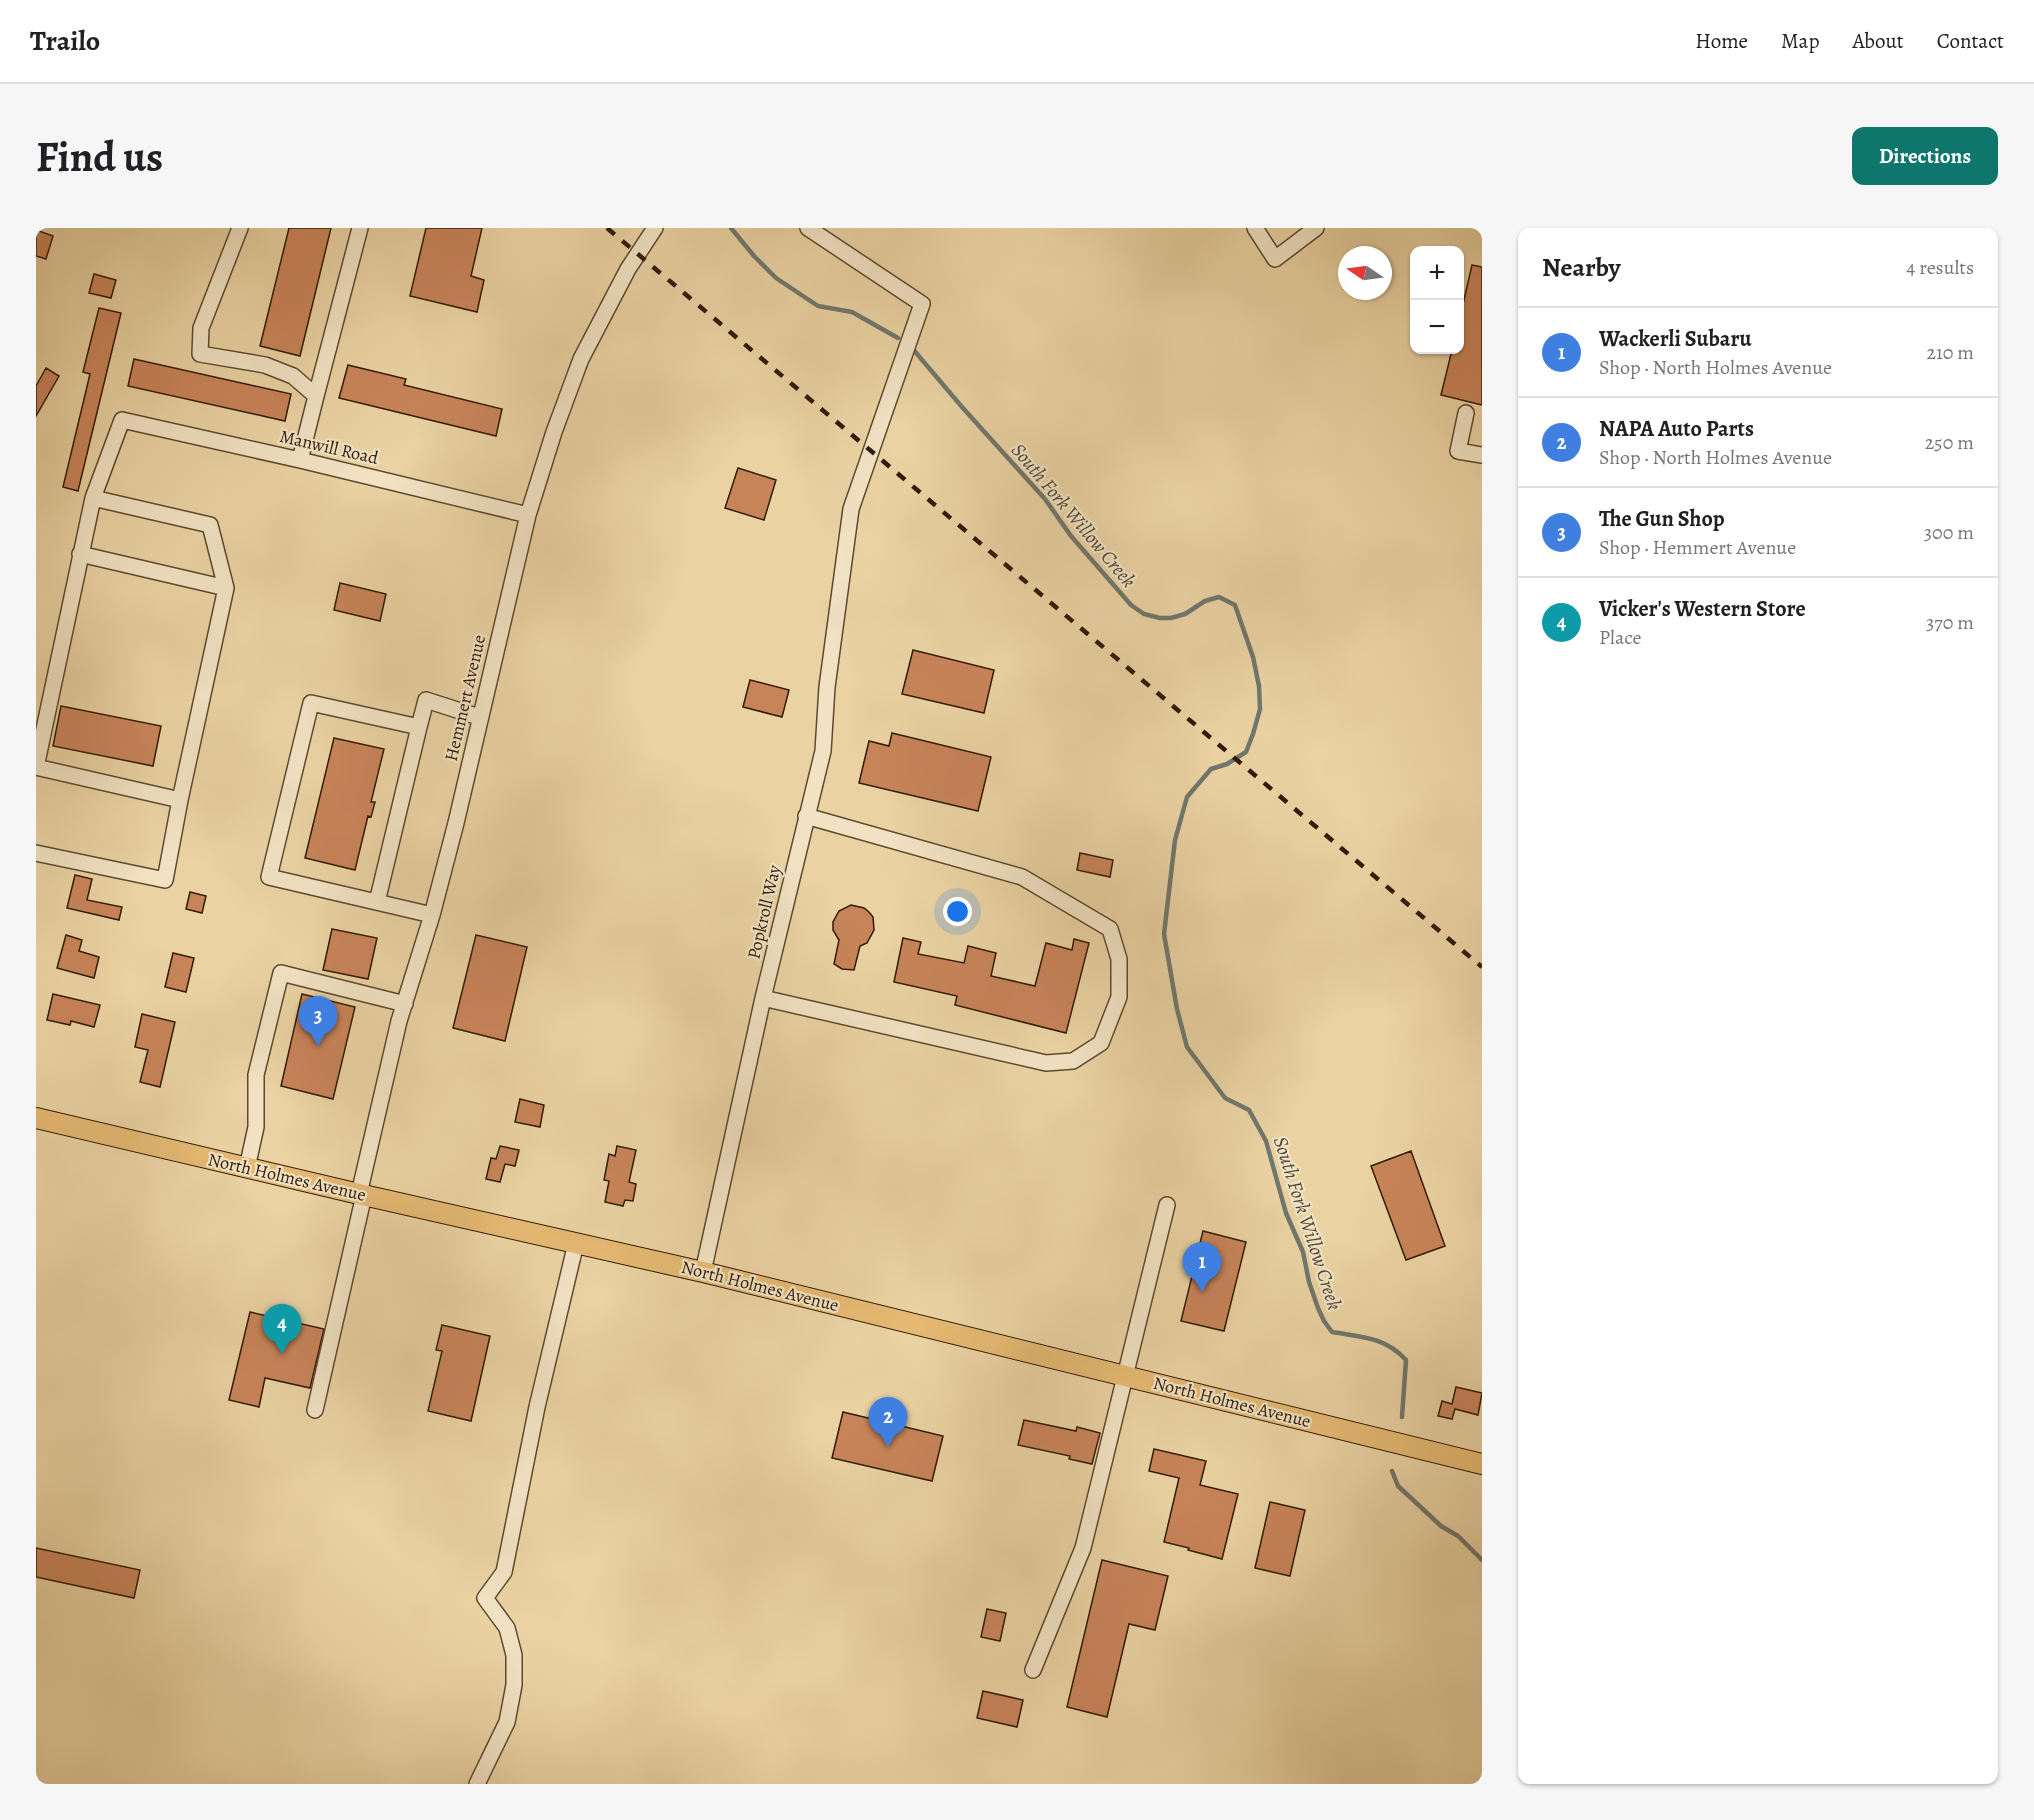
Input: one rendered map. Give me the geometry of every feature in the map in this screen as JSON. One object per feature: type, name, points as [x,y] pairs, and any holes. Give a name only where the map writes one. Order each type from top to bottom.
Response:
[{"type":"main road","name":"North Holmes Avenue","points":[[36,1118],[361,1195],[703,1272],[1482,1464]]},
{"type":"street","points":[[240,228],[201,328],[200,354],[265,365],[293,376],[316,396]]},
{"type":"street","points":[[300,460],[360,228]]},
{"type":"street","name":"Hemmert Avenue","points":[[315,1410],[405,1004],[456,824],[479,717],[528,515],[554,432],[581,358],[628,269],[655,228]]},
{"type":"street","name":"Popkroll Way","points":[[703,1272],[763,998],[823,751],[827,687],[851,509],[922,304],[808,228]]},
{"type":"street","points":[[1255,228],[1275,259],[1316,228]]},
{"type":"street","points":[[1466,413],[1458,451],[1482,455]]},
{"type":"street","name":"Manwill Road","points":[[93,498],[122,420],[528,515]]},
{"type":"street","points":[[36,853],[165,880],[226,588],[210,525],[93,498],[36,768],[180,800]]},
{"type":"street","points":[[80,554],[226,588]]},
{"type":"street","points":[[377,902],[426,700],[479,717]]},
{"type":"street","points":[[419,727],[311,703],[269,877],[432,915]]},
{"type":"street","points":[[763,998],[1046,1063],[1073,1061],[1101,1043],[1119,997],[1119,959],[1110,929],[1022,877],[806,816]]},
{"type":"street","points":[[247,1168],[255,1127],[256,1075],[281,973],[405,1004]]},
{"type":"street","points":[[1033,1670],[1083,1548],[1167,1205]]},
{"type":"street","points":[[477,1784],[507,1722],[514,1685],[514,1655],[507,1628],[485,1598],[504,1572],[537,1407],[576,1243]]},
{"type":"building","points":[[289,228],[331,228],[300,356],[260,346]]},
{"type":"building","points":[[426,228],[482,228],[471,276],[484,280],[477,312],[410,296]]},
{"type":"building","points":[[36,230],[53,236],[46,259],[36,256]]},
{"type":"building","points":[[1472,265],[1482,267],[1482,405],[1441,395],[1451,354],[1464,354],[1464,300]]},
{"type":"building","points":[[94,274],[116,280],[111,298],[89,293]]},
{"type":"building","points":[[99,308],[121,313],[78,491],[63,487],[90,374],[83,372]]},
{"type":"building","points":[[134,359],[291,394],[285,421],[128,386]]},
{"type":"building","points":[[348,365],[406,379],[404,385],[502,409],[496,436],[339,398]]},
{"type":"building","points":[[46,368],[59,376],[36,416],[36,386]]},
{"type":"building","points":[[738,468],[776,480],[764,520],[725,508]]},
{"type":"building","points":[[340,583],[386,594],[380,621],[334,610]]},
{"type":"building","points":[[913,650],[994,670],[984,713],[902,694]]},
{"type":"building","points":[[750,680],[789,690],[782,717],[743,707]]},
{"type":"building","points":[[61,706],[161,726],[153,766],[53,746]]},
{"type":"building","points":[[892,733],[991,757],[978,811],[859,783],[869,741],[889,746]]},
{"type":"building","points":[[334,738],[384,749],[371,802],[375,802],[371,817],[368,816],[355,870],[305,858]]},
{"type":"building","points":[[1080,853],[1113,860],[1110,877],[1077,870]]},
{"type":"building","points":[[75,875],[92,879],[87,900],[122,907],[119,920],[67,908]]},
{"type":"building","points":[[190,892],[206,896],[202,913],[186,909]]},
{"type":"building","points":[[851,905],[864,908],[869,912],[873,917],[874,930],[867,943],[860,946],[854,970],[842,969],[834,964],[839,940],[833,930],[833,922],[839,911]]},
{"type":"building","points":[[332,929],[377,938],[368,979],[323,970]]},
{"type":"building","points":[[66,935],[82,940],[79,951],[99,957],[94,978],[57,968]]},
{"type":"building","points":[[476,935],[527,947],[505,1041],[453,1028]]},
{"type":"building","points":[[903,938],[921,942],[918,954],[964,963],[968,946],[996,953],[991,976],[1035,986],[1046,943],[1072,950],[1074,939],[1089,943],[1066,1033],[955,1005],[957,996],[894,982]]},
{"type":"building","points":[[173,953],[194,958],[186,992],[165,987]]},
{"type":"building","points":[[53,994],[100,1005],[94,1027],[71,1021],[70,1025],[47,1020]]},
{"type":"building","points":[[302,994],[355,1007],[333,1099],[281,1086]]},
{"type":"building","points":[[142,1014],[175,1022],[160,1087],[140,1082],[148,1050],[135,1047]]},
{"type":"building","points":[[520,1099],[544,1105],[540,1127],[515,1122]]},
{"type":"building","points":[[500,1146],[519,1150],[515,1166],[505,1164],[500,1182],[486,1179],[491,1158],[496,1159]]},
{"type":"building","points":[[617,1146],[636,1150],[629,1182],[636,1184],[633,1201],[625,1200],[623,1206],[605,1202],[609,1181],[604,1180],[609,1154],[615,1156]]},
{"type":"building","points":[[1411,1151],[1445,1246],[1406,1260],[1371,1166]]},
{"type":"building","points":[[1203,1231],[1246,1242],[1224,1331],[1181,1321]]},
{"type":"building","points":[[250,1312],[324,1329],[310,1388],[265,1378],[259,1407],[229,1400]]},
{"type":"building","points":[[442,1325],[490,1336],[471,1421],[428,1411],[442,1351],[436,1350]]},
{"type":"building","points":[[1456,1387],[1482,1393],[1478,1415],[1455,1409],[1452,1419],[1438,1416],[1442,1401],[1452,1404]]},
{"type":"building","points":[[843,1412],[943,1436],[932,1481],[832,1458]]},
{"type":"building","points":[[1024,1420],[1076,1431],[1077,1427],[1100,1433],[1092,1464],[1069,1459],[1070,1456],[1018,1445]]},
{"type":"building","points":[[1154,1449],[1206,1461],[1200,1485],[1238,1494],[1222,1559],[1164,1542],[1179,1478],[1149,1471]]},
{"type":"building","points":[[1270,1502],[1305,1510],[1290,1576],[1255,1568]]},
{"type":"building","points":[[36,1548],[140,1570],[134,1598],[36,1577]]},
{"type":"building","points":[[1102,1560],[1168,1576],[1155,1630],[1129,1624],[1107,1717],[1067,1707]]},
{"type":"building","points":[[987,1609],[1006,1613],[1000,1641],[981,1637]]},
{"type":"building","points":[[983,1691],[1023,1700],[1017,1727],[977,1718]]},
{"type":"waterway","name":"South Fork Willow Creek","points":[[731,228],[776,278],[818,306],[852,312],[898,338]]},
{"type":"waterway","name":"South Fork Willow Creek","points":[[912,348],[1045,499],[1071,536],[1131,605],[1144,614],[1160,618],[1185,614],[1205,601],[1219,597],[1235,605],[1253,657],[1259,686],[1260,709],[1246,752],[1227,764],[1211,769],[1187,797],[1175,840],[1164,934],[1177,1009],[1187,1047],[1225,1098],[1249,1110],[1266,1141],[1286,1213],[1303,1252],[1309,1282],[1324,1321],[1332,1332],[1381,1342],[1398,1352],[1406,1360],[1402,1417]]},
{"type":"waterway","name":"South Fork Willow Creek","points":[[1392,1471],[1398,1486],[1441,1526],[1458,1536],[1482,1560]]},
{"type":"railway","points":[[607,228],[1482,967]]},
{"type":"place","name":"The Gun Shop","points":[[318,1046]]},
{"type":"place","name":"Wackerli Subaru","points":[[1202,1292]]},
{"type":"place","name":"Vicker's Western Store","points":[[282,1354]]},
{"type":"place","name":"NAPA Auto Parts","points":[[888,1447]]}]
